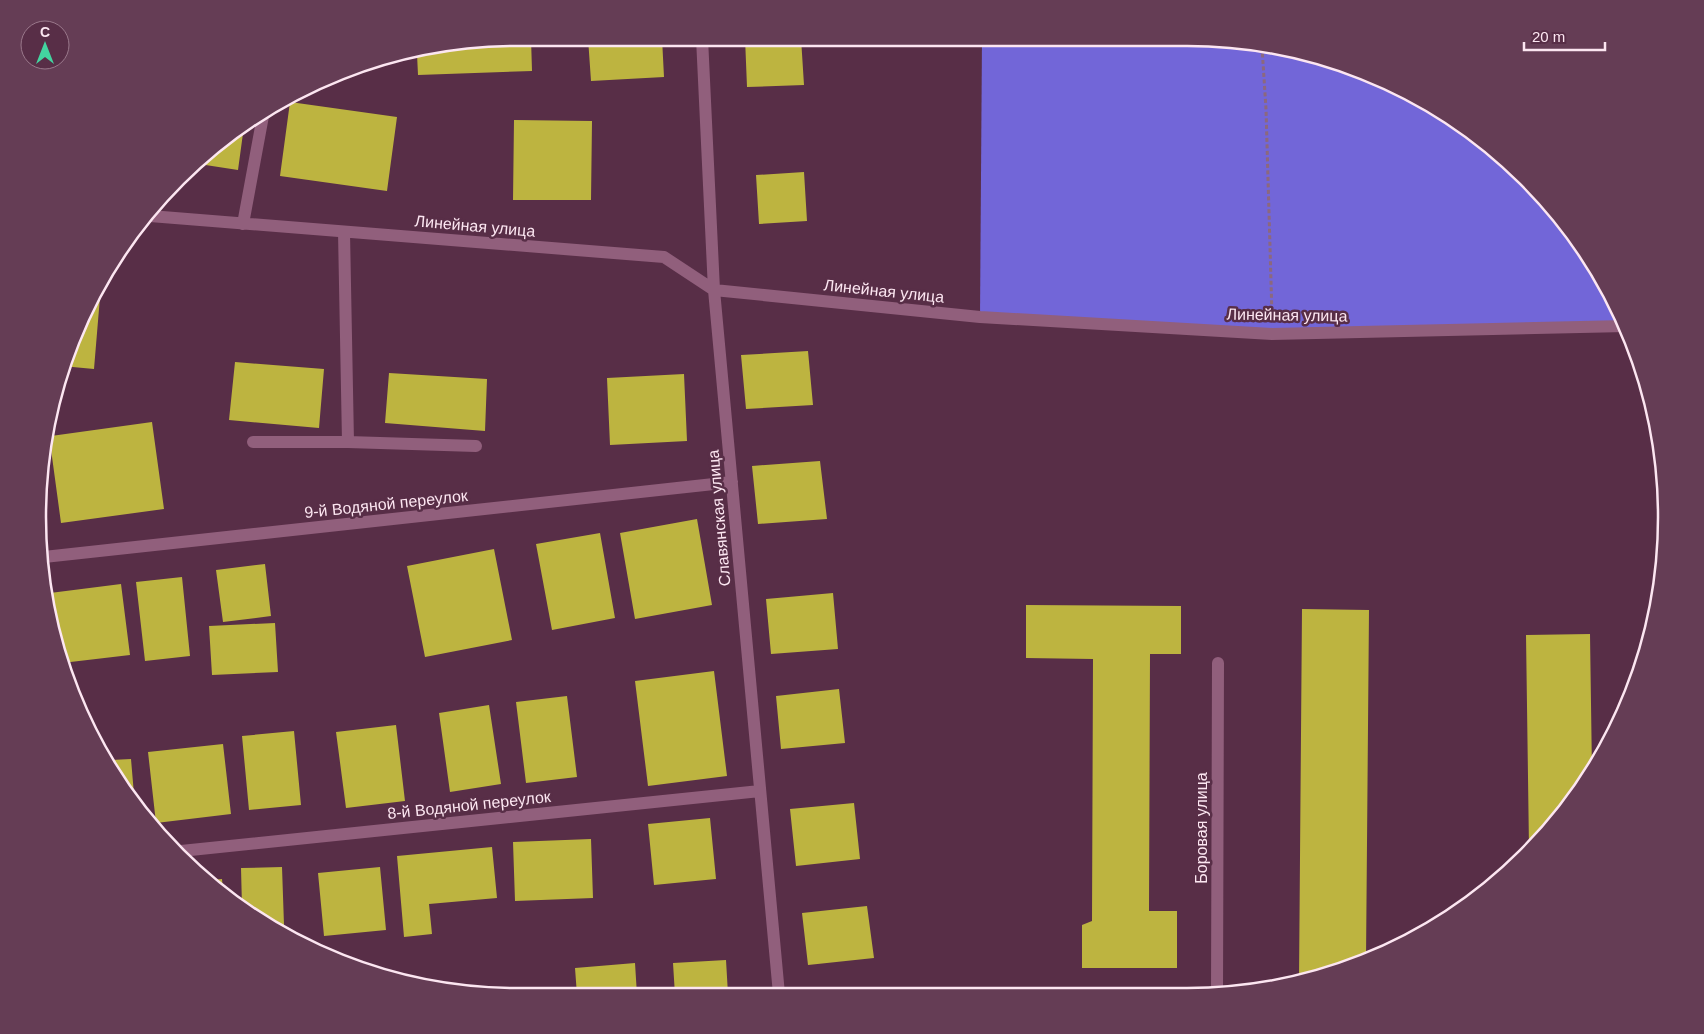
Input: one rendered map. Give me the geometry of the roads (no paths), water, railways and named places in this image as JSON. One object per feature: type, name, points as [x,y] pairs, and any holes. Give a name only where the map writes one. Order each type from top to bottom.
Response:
[{"type":"street","name":"Славянская улица","points":[[702,46],[714,290],[778,988]]},
{"type":"street","points":[[243,224],[262,122]]},
{"type":"street","name":"Линейная улица","points":[[155,216],[664,257],[714,290],[980,317],[1272,334],[1617,326]]},
{"type":"street","points":[[344,232],[348,442]]},
{"type":"street","points":[[253,442],[348,442],[476,446]]},
{"type":"street","name":"9-й Водяной переулок","points":[[48,557],[732,482]]},
{"type":"street","name":"Боровая улица","points":[[1217,987],[1218,663]]},
{"type":"street","name":"8-й Водяной переулок","points":[[184,850],[760,791]]}]
